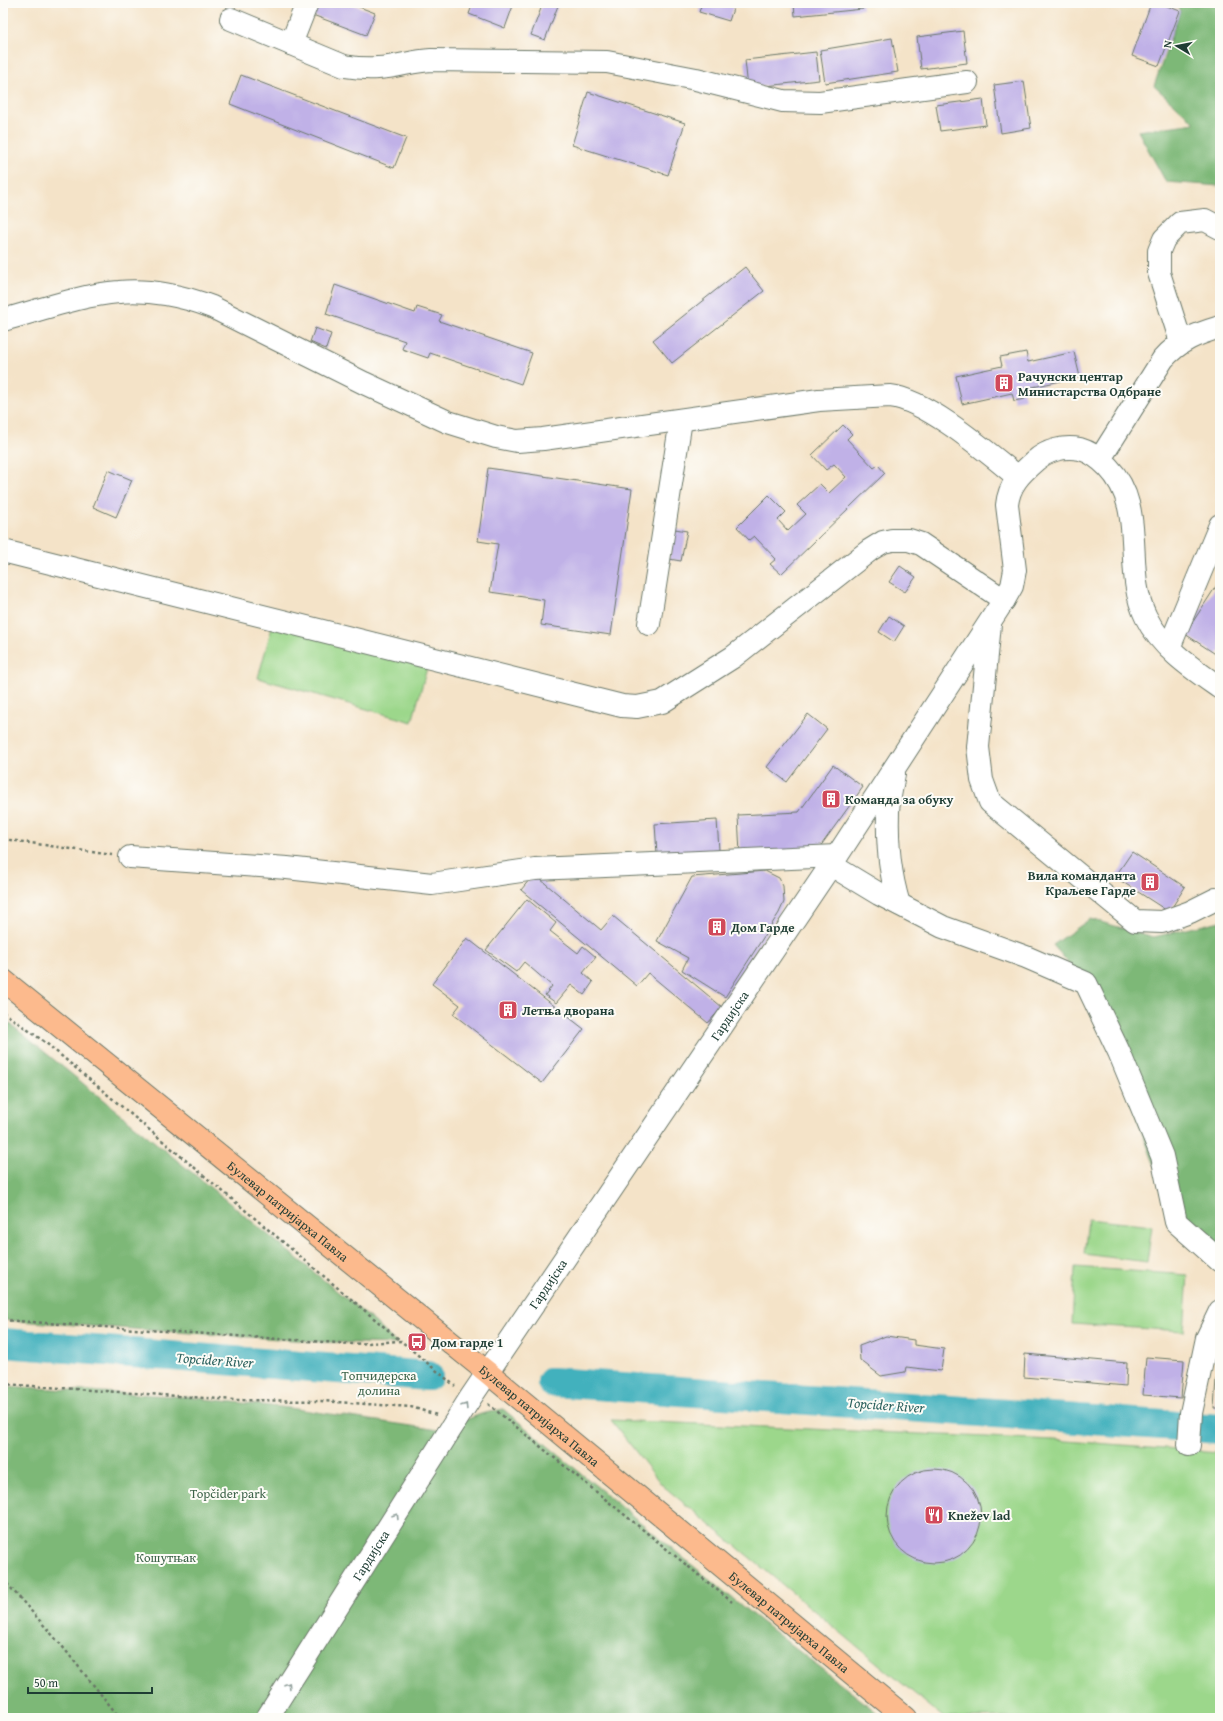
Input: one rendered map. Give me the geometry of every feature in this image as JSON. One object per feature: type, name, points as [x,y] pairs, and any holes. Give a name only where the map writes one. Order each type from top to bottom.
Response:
[{"type":"main road","name":"Булевар патријарха Павла","points":[[3,980],[487,1372],[906,1718]]},
{"type":"street","points":[[291,44],[307,3]]},
{"type":"street","points":[[231,19],[344,66],[362,69],[380,68],[415,61],[431,60],[607,62],[696,79],[777,100],[798,102],[820,102],[967,82]]},
{"type":"street","points":[[1181,342],[1159,273],[1159,252],[1164,239],[1180,223],[1205,220],[1220,228]]},
{"type":"street","points":[[3,320],[104,294],[121,292],[161,294],[196,300],[422,411],[477,433],[517,441],[543,439],[819,400],[890,396],[901,397],[924,407],[985,450],[1018,477],[1043,455],[1063,448],[1082,450],[1100,459],[1112,472],[1123,487],[1129,502],[1139,602],[1146,618],[1169,648],[1198,673],[1220,688]]},
{"type":"street","points":[[1100,459],[1163,359],[1181,342],[1194,334],[1220,327]]},
{"type":"street","points":[[649,624],[681,420]]},
{"type":"street","name":"Гардијска","points":[[267,1718],[487,1372],[834,861],[1004,600],[1014,578],[1014,552],[1007,506],[1010,488],[1018,477]]},
{"type":"street","points":[[1169,648],[1220,525]]},
{"type":"street","points":[[3,551],[622,706],[638,707],[662,702],[732,657],[870,550],[883,542],[900,540],[921,544],[1004,600]]},
{"type":"street","points":[[991,620],[978,747],[982,780],[990,802],[1135,921],[1162,922],[1190,912],[1216,899],[1220,900]]},
{"type":"street","points":[[895,767],[888,811],[890,854],[894,888],[899,904]]},
{"type":"street","points":[[130,857],[287,868],[432,884],[535,870],[834,861],[899,904],[944,927],[1026,957],[1086,982],[1119,1052],[1162,1156],[1176,1222],[1220,1261]]},
{"type":"street","points":[[1189,1445],[1191,1413],[1207,1338],[1220,1311]]},
{"type":"path","points":[[3,839],[130,857]]},
{"type":"path","points":[[3,1012],[46,1043],[401,1341],[472,1395],[735,1604]]},
{"type":"path","points":[[3,1320],[353,1344],[401,1341]]},
{"type":"path","points":[[3,1384],[234,1400],[321,1401],[411,1407],[456,1421]]},
{"type":"path","points":[[3,1579],[62,1646],[120,1718]]},
{"type":"green space","points":[[1176,3],[1220,3],[1220,186],[1166,182],[1138,131],[1195,123],[1154,86],[1180,11]]},
{"type":"green space","points":[[273,623],[427,668],[412,722],[258,678]]},
{"type":"green space","points":[[1090,919],[1154,937],[1220,921],[1220,1257],[1176,1222],[1086,983],[1053,945]]},
{"type":"green space","points":[[3,1018],[376,1323],[397,1344],[322,1342],[3,1320]]},
{"type":"green space","points":[[1088,1219],[1152,1226],[1147,1262],[1084,1254]]},
{"type":"green space","points":[[1075,1267],[1188,1275],[1184,1331],[1072,1324]]},
{"type":"green space","name":"Кошутњак","points":[[3,1386],[185,1397],[289,1408],[439,1430],[481,1414],[503,1409],[754,1616],[884,1718],[3,1718]]},
{"type":"green space","points":[[611,1420],[1053,1440],[1220,1452],[1220,1705],[1212,1718],[944,1718],[662,1485]]},
{"type":"building","points":[[314,3],[349,3],[375,13],[366,35],[310,14]]},
{"type":"building","points":[[473,3],[514,3],[505,28],[469,14]]},
{"type":"building","points":[[543,3],[559,3],[545,40],[531,35]]},
{"type":"building","points":[[702,3],[735,3],[729,21],[699,12]]},
{"type":"building","points":[[794,3],[862,3],[863,9],[795,16]]},
{"type":"building","points":[[1151,3],[1159,3],[1180,11],[1159,66],[1132,56]]},
{"type":"building","points":[[963,31],[967,63],[921,69],[917,37]]},
{"type":"building","points":[[892,38],[898,72],[825,83],[820,50]]},
{"type":"building","points":[[816,52],[819,80],[748,88],[745,60]]},
{"type":"building","points":[[241,75],[406,138],[394,168],[230,104]]},
{"type":"building","points":[[1024,81],[1031,128],[1001,133],[994,85]]},
{"type":"building","points":[[588,92],[685,123],[668,175],[572,145]]},
{"type":"building","points":[[983,99],[986,125],[940,131],[936,105]]},
{"type":"building","points":[[745,267],[764,291],[672,363],[653,340]]},
{"type":"building","points":[[335,285],[415,313],[417,307],[442,315],[439,321],[532,353],[521,384],[430,353],[428,358],[402,349],[405,341],[326,314]]},
{"type":"building","points":[[315,328],[331,334],[326,349],[310,342]]},
{"type":"building","name":"Рачунски центар Министарства Одбране","points":[[1026,352],[1028,362],[1074,352],[1080,377],[1023,389],[1025,399],[1014,401],[1012,393],[962,404],[956,376],[1002,366],[1000,357]]},
{"type":"building","points":[[843,425],[852,434],[847,439],[874,468],[878,465],[885,473],[781,574],[770,564],[776,559],[754,536],[749,540],[737,527],[769,495],[786,512],[778,520],[788,531],[806,514],[797,505],[820,484],[829,493],[846,477],[834,464],[826,470],[812,455]]},
{"type":"building","points":[[488,468],[632,489],[611,635],[541,625],[544,600],[490,592],[498,544],[478,541]]},
{"type":"building","points":[[108,470],[132,480],[116,517],[93,507]]},
{"type":"building","points":[[675,529],[687,531],[681,561],[669,559]]},
{"type":"building","points":[[900,566],[916,577],[905,592],[889,582]]},
{"type":"building","points":[[1220,580],[1220,651],[1217,655],[1185,634]]},
{"type":"building","points":[[889,616],[904,626],[894,642],[879,632]]},
{"type":"building","points":[[808,714],[827,729],[787,782],[767,767]]},
{"type":"building","name":"Команда за обуку","points":[[833,765],[863,787],[817,851],[740,854],[738,815],[799,812]]},
{"type":"building","points":[[717,820],[719,850],[657,854],[655,824]]},
{"type":"building","name":"Вила команданта Краљеве Гарде","points":[[1132,852],[1185,887],[1169,912],[1115,877]]},
{"type":"building","name":"Дом Гарде","points":[[765,871],[779,878],[783,886],[784,902],[779,913],[725,997],[682,970],[688,958],[657,941],[692,877]]},
{"type":"building","points":[[534,874],[601,930],[613,916],[722,1007],[708,1023],[648,973],[637,986],[521,890]]},
{"type":"building","points":[[527,899],[556,923],[550,931],[578,953],[583,946],[596,957],[583,973],[593,982],[584,995],[571,985],[556,1003],[545,995],[552,986],[524,962],[516,972],[486,950]]},
{"type":"building","name":"Летња дворана","points":[[467,938],[584,1029],[542,1083],[453,1014],[460,1005],[432,984]]},
{"type":"building","points":[[886,1336],[914,1340],[914,1345],[944,1349],[941,1371],[906,1367],[905,1372],[881,1376],[860,1360],[859,1346]]},
{"type":"building","points":[[1025,1354],[1127,1363],[1126,1386],[1024,1377]]},
{"type":"building","points":[[1146,1357],[1184,1360],[1181,1398],[1143,1395]]},
{"type":"building","points":[[1216,1379],[1220,1380],[1220,1408],[1214,1408]]},
{"type":"building","name":"Knežev lad","points":[[934,1469],[952,1473],[967,1483],[977,1498],[981,1516],[977,1534],[967,1549],[952,1559],[934,1563],[916,1559],[901,1549],[891,1534],[887,1516],[891,1498],[901,1483],[916,1473]]},
{"type":"waterway","name":"Topcider River","points":[[3,1343],[428,1376]]},
{"type":"waterway","name":"Topcider River","points":[[552,1382],[1220,1429]]},
{"type":"place","name":"Рачунски центар Министарства Одбране","points":[[1004,383]]},
{"type":"place","name":"Команда за обуку","points":[[831,799]]},
{"type":"place","name":"Вила команданта Краљеве Гарде","points":[[1150,882]]},
{"type":"place","name":"Дом Гарде","points":[[717,927]]},
{"type":"place","name":"Летња дворана","points":[[508,1010]]},
{"type":"place","name":"Дом гарде 1","points":[[417,1342]]},
{"type":"place","name":"Knežev lad","points":[[934,1515]]},
{"type":"park label","name":"Топчидерска долина","points":[[379,1382]]},
{"type":"park label","name":"Topčider park","points":[[228,1493]]}]
